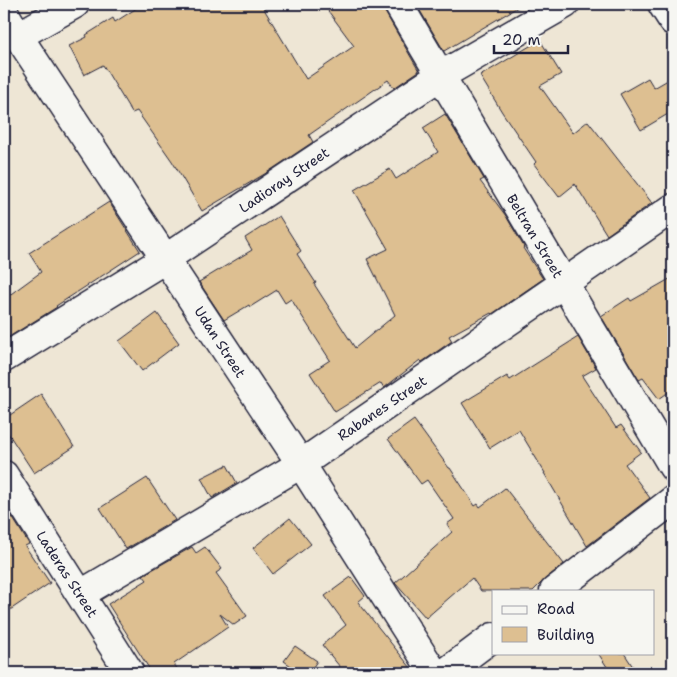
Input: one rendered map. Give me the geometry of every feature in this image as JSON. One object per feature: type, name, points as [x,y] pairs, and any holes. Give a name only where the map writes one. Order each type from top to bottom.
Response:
[{"type":"street","points":[[18,36],[75,4]]},
{"type":"street","name":"Beltran Street","points":[[398,4],[673,467]]},
{"type":"street","name":"Ladioray Street","points":[[4,358],[165,259],[440,76],[565,4]]},
{"type":"street","points":[[662,4],[673,21]]},
{"type":"street","name":"Udan Street","points":[[4,12],[300,464],[434,673]]},
{"type":"street","name":"Rabanes Street","points":[[81,594],[300,464],[673,208]]},
{"type":"street","name":"Laderas Street","points":[[4,475],[130,673]]},
{"type":"street","points":[[555,590],[673,500]]},
{"type":"street","points":[[445,673],[492,638]]},
{"type":"building","points":[[143,4],[261,4],[306,79],[354,46],[323,4],[382,4],[419,71],[394,88],[388,80],[309,135],[313,142],[268,172],[202,211],[172,161],[137,111],[132,113],[103,65],[84,75],[69,46],[87,37],[86,35],[113,18],[115,22]]},
{"type":"building","points":[[416,4],[523,4],[444,51]]},
{"type":"building","points":[[540,40],[561,74],[540,86],[573,133],[588,121],[652,203],[607,235],[575,184],[559,197],[534,164],[536,162],[480,76]]},
{"type":"building","points":[[673,77],[673,111],[641,130],[620,94],[648,78],[654,88]]},
{"type":"building","points":[[445,114],[484,179],[480,181],[506,216],[523,248],[543,279],[492,314],[449,336],[452,341],[422,362],[420,360],[384,388],[381,383],[335,412],[310,373],[330,360],[291,299],[285,303],[277,290],[224,320],[199,282],[252,250],[245,238],[279,216],[301,251],[297,254],[316,283],[314,284],[355,348],[395,315],[367,259],[388,249],[354,190],[390,169],[396,179],[438,152],[423,128]]},
{"type":"building","points":[[109,202],[140,251],[4,340],[4,299],[41,272],[29,253]]},
{"type":"building","points":[[673,277],[673,389],[659,399],[643,378],[639,380],[601,316],[629,298],[631,301]]},
{"type":"building","points":[[157,313],[179,343],[142,371],[119,341]]},
{"type":"building","points":[[578,337],[596,368],[582,376],[616,428],[621,425],[641,452],[625,464],[650,498],[587,546],[519,430],[490,448],[462,403],[507,376],[510,380]]},
{"type":"building","points":[[41,394],[74,447],[34,473],[4,427],[4,419]]},
{"type":"building","points":[[414,420],[450,468],[475,506],[478,504],[480,507],[505,488],[564,564],[534,590],[481,591],[472,578],[426,618],[395,583],[452,532],[447,524],[454,519],[427,480],[421,484],[388,439]]},
{"type":"building","points":[[227,465],[237,483],[212,498],[201,478]]},
{"type":"building","points":[[147,478],[175,520],[126,549],[100,508]]},
{"type":"building","points":[[4,504],[29,544],[25,546],[50,583],[4,614]]},
{"type":"building","points":[[290,518],[311,544],[273,574],[253,548]]},
{"type":"building","points":[[192,547],[196,553],[205,547],[222,569],[216,573],[247,616],[234,625],[220,614],[228,627],[174,664],[180,673],[152,673],[108,604],[147,580],[143,575]]},
{"type":"building","points":[[351,577],[365,596],[358,602],[415,673],[345,673],[322,645],[346,625],[325,596]]},
{"type":"building","points":[[295,646],[317,661],[309,673],[301,673],[284,661]]},
{"type":"building","points":[[599,654],[625,654],[637,673],[611,673]]}]
